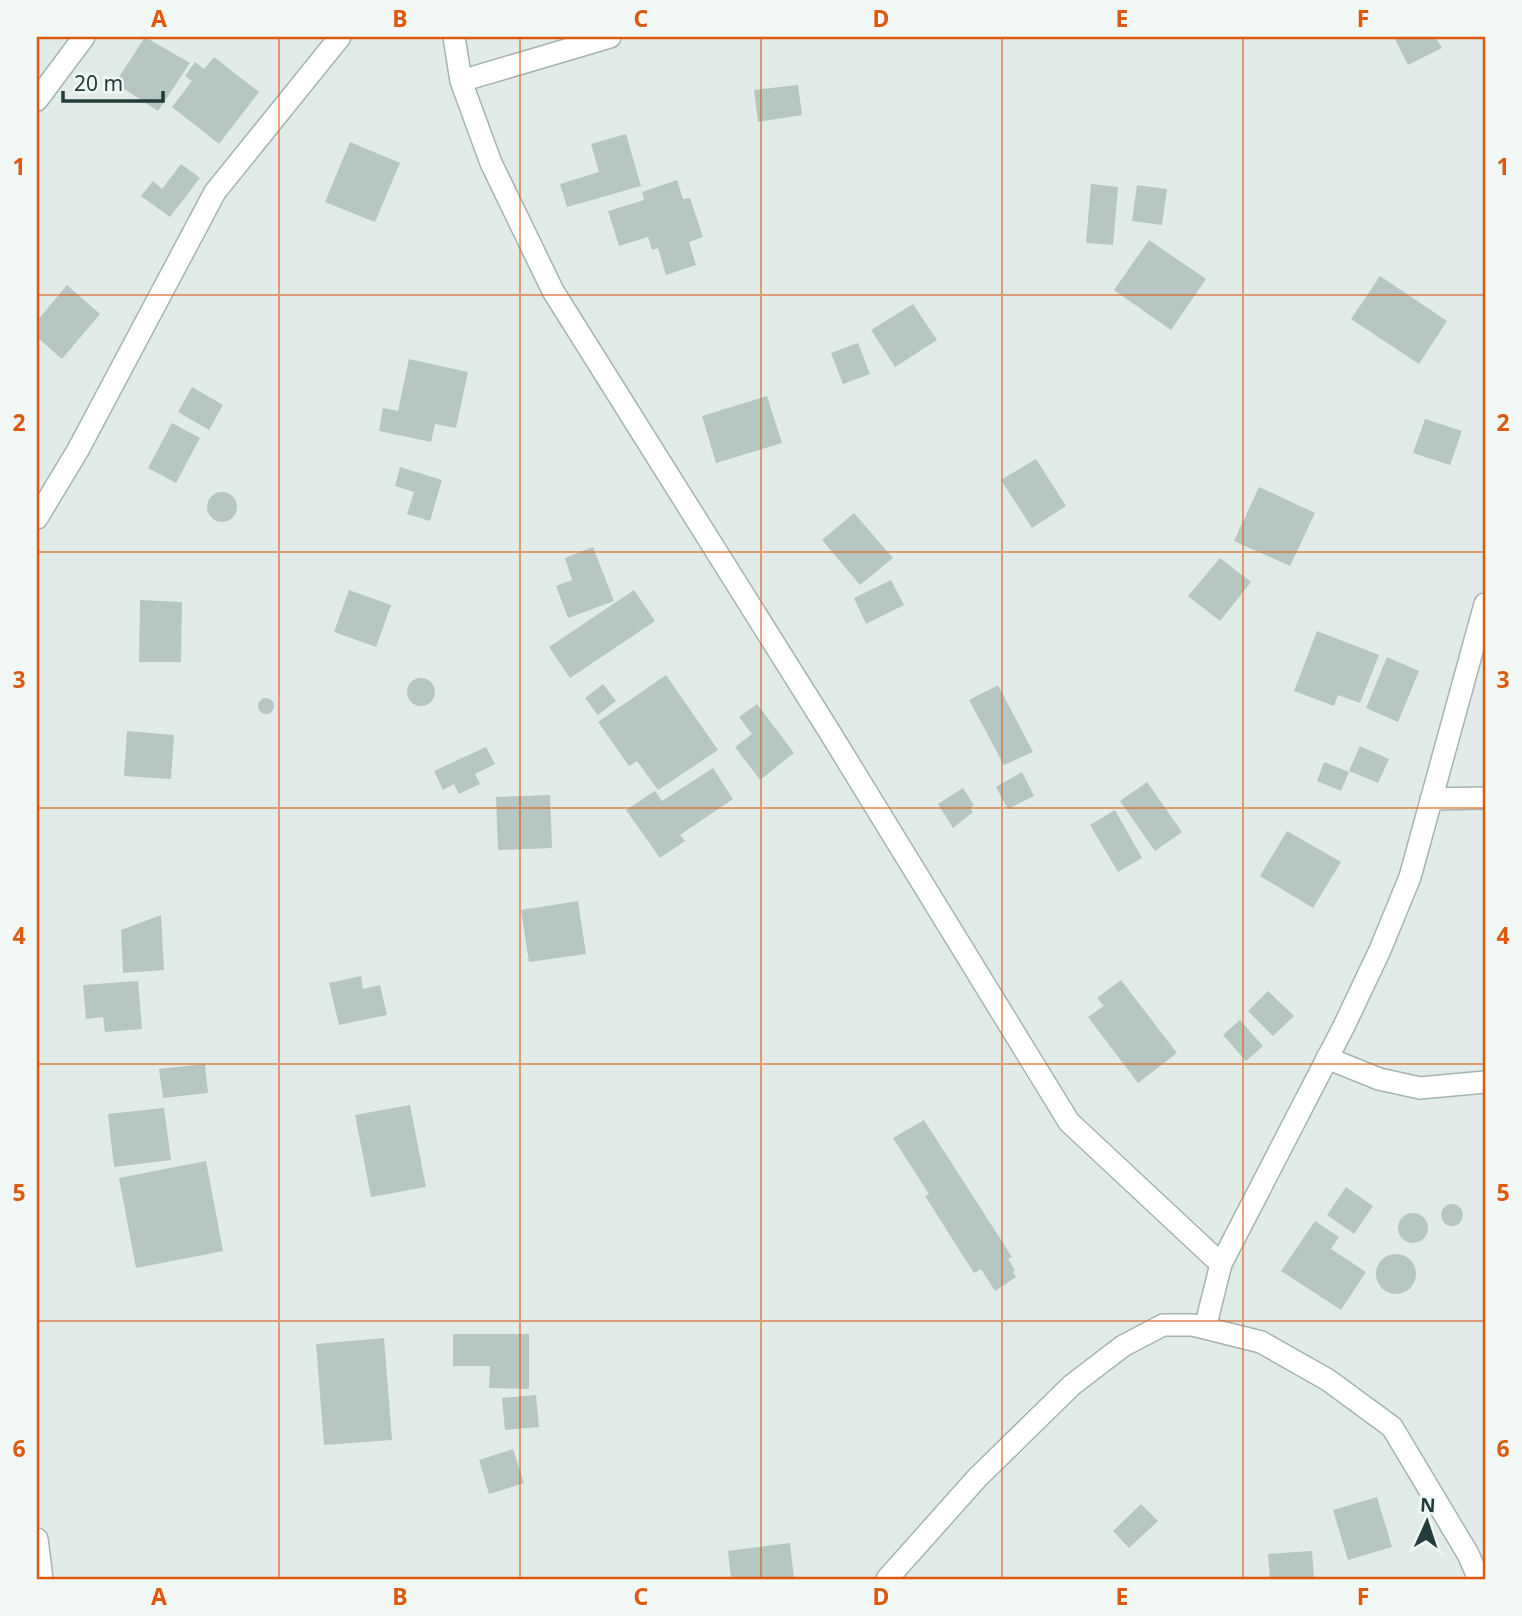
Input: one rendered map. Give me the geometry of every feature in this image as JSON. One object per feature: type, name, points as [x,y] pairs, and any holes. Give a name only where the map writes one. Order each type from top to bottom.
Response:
[{"type":"street","points":[[37,100],[85,37]]},
{"type":"street","points":[[37,519],[78,450],[215,192],[340,37]]},
{"type":"street","points":[[454,37],[461,81],[491,163],[553,291],[800,684],[1069,1122],[1221,1264]]},
{"type":"street","points":[[461,81],[610,37]]},
{"type":"street","points":[[1205,1328],[1221,1264],[1380,950],[1410,877],[1485,604]]},
{"type":"street","points":[[1431,799],[1485,798]]},
{"type":"street","points":[[1327,1058],[1380,1079],[1420,1088],[1485,1082]]},
{"type":"street","points":[[887,1579],[977,1478],[1072,1385],[1123,1346],[1163,1325],[1193,1325],[1261,1342],[1328,1380],[1392,1427],[1468,1554],[1479,1579]]},
{"type":"street","points":[[37,1539],[42,1579]]},
{"type":"building","points":[[145,37],[190,63],[158,111],[115,83]]},
{"type":"building","points":[[1394,37],[1435,37],[1442,48],[1408,65]]},
{"type":"building","points":[[214,57],[259,92],[219,144],[172,107],[192,81],[185,76],[195,62],[204,69]]},
{"type":"building","points":[[798,85],[802,115],[758,122],[754,90]]},
{"type":"building","points":[[626,134],[641,186],[567,207],[560,184],[599,172],[591,144]]},
{"type":"building","points":[[350,142],[400,163],[375,222],[325,202]]},
{"type":"building","points":[[181,164],[200,178],[170,217],[141,196],[153,181],[162,189]]},
{"type":"building","points":[[677,180],[683,199],[690,198],[703,237],[689,242],[696,265],[666,275],[658,248],[652,250],[648,237],[619,246],[608,211],[644,200],[642,192]]},
{"type":"building","points":[[1091,184],[1118,187],[1113,245],[1086,243]]},
{"type":"building","points":[[1137,185],[1167,189],[1162,225],[1132,221]]},
{"type":"building","points":[[1149,240],[1206,279],[1171,330],[1114,290]]},
{"type":"building","points":[[1380,276],[1447,321],[1419,364],[1351,319]]},
{"type":"building","points":[[67,285],[100,314],[62,359],[37,337],[37,321]]},
{"type":"building","points":[[913,304],[937,340],[895,367],[871,330]]},
{"type":"building","points":[[858,343],[870,374],[843,384],[831,353]]},
{"type":"building","points":[[409,359],[468,372],[456,428],[435,424],[431,442],[379,431],[383,408],[398,411]]},
{"type":"building","points":[[192,387],[223,405],[209,430],[178,412]]},
{"type":"building","points":[[767,396],[782,443],[716,463],[702,416]]},
{"type":"building","points":[[1425,419],[1462,431],[1450,465],[1413,453]]},
{"type":"building","points":[[172,423],[200,438],[176,483],[148,468]]},
{"type":"building","points":[[1036,459],[1066,506],[1032,528],[1001,480]]},
{"type":"building","points":[[400,467],[442,480],[430,521],[407,514],[414,492],[395,486]]},
{"type":"building","points":[[1259,487],[1315,513],[1290,566],[1234,541]]},
{"type":"building","points":[[222,492],[228,493],[236,501],[236,513],[228,521],[222,522],[216,521],[208,513],[207,507],[208,501],[216,493]]},
{"type":"building","points":[[854,513],[893,558],[860,585],[822,540]]},
{"type":"building","points":[[593,547],[614,601],[568,618],[556,586],[572,580],[565,558]]},
{"type":"building","points":[[1220,558],[1251,582],[1220,621],[1188,596]]},
{"type":"building","points":[[891,580],[904,605],[866,624],[854,598]]},
{"type":"building","points":[[349,590],[391,605],[376,647],[334,632]]},
{"type":"building","points":[[634,590],[655,621],[570,678],[549,647]]},
{"type":"building","points":[[140,600],[182,602],[181,662],[139,662]]},
{"type":"building","points":[[1317,631],[1379,655],[1360,703],[1338,695],[1334,706],[1294,691]]},
{"type":"building","points":[[1387,657],[1419,671],[1398,722],[1366,708]]},
{"type":"building","points":[[666,675],[718,750],[658,790],[637,761],[629,766],[598,722]]},
{"type":"building","points":[[421,678],[431,682],[435,692],[431,702],[421,706],[411,702],[407,692],[411,682]]},
{"type":"building","points":[[603,684],[616,701],[598,715],[585,698]]},
{"type":"building","points":[[998,685],[1033,752],[1004,765],[969,700]]},
{"type":"building","points":[[266,698],[274,706],[266,714],[258,706]]},
{"type":"building","points":[[757,704],[794,753],[760,780],[735,747],[752,734],[739,717]]},
{"type":"building","points":[[127,731],[174,735],[171,779],[124,776]]},
{"type":"building","points":[[1360,746],[1389,759],[1378,783],[1349,771]]},
{"type":"building","points":[[486,747],[495,764],[475,774],[480,784],[459,794],[454,784],[443,790],[434,771]]},
{"type":"building","points":[[1324,762],[1349,772],[1341,791],[1317,781]]},
{"type":"building","points":[[713,768],[733,799],[680,835],[685,841],[660,858],[626,810],[655,791],[662,801]]},
{"type":"building","points":[[1022,772],[1034,796],[1008,809],[996,787]]},
{"type":"building","points":[[1147,782],[1182,832],[1155,851],[1120,801]]},
{"type":"building","points":[[963,788],[974,805],[970,808],[973,812],[953,828],[938,804]]},
{"type":"building","points":[[550,795],[552,848],[498,850],[496,797]]},
{"type":"building","points":[[1115,810],[1142,858],[1118,872],[1090,825]]},
{"type":"building","points":[[1287,831],[1341,862],[1313,908],[1260,876]]},
{"type":"building","points":[[578,901],[586,954],[529,962],[521,910]]},
{"type":"building","points":[[161,915],[164,970],[123,973],[121,930]]},
{"type":"building","points":[[361,976],[363,989],[380,985],[387,1015],[339,1025],[329,983]]},
{"type":"building","points":[[1121,980],[1177,1053],[1138,1083],[1088,1017],[1104,1006],[1097,998]]},
{"type":"building","points":[[138,981],[142,1029],[105,1032],[103,1017],[86,1019],[83,985]]},
{"type":"building","points":[[1268,991],[1294,1016],[1273,1036],[1248,1011]]},
{"type":"building","points":[[1240,1020],[1263,1046],[1246,1061],[1223,1035]]},
{"type":"building","points":[[205,1064],[208,1093],[163,1098],[159,1069]]},
{"type":"building","points":[[410,1105],[426,1187],[371,1197],[355,1115]]},
{"type":"building","points":[[164,1108],[171,1160],[114,1167],[108,1114]]},
{"type":"building","points":[[924,1120],[1012,1257],[1008,1259],[1016,1277],[995,1291],[981,1269],[974,1273],[925,1196],[929,1194],[893,1138]]},
{"type":"building","points":[[206,1161],[223,1251],[136,1268],[119,1178]]},
{"type":"building","points":[[1346,1187],[1373,1206],[1354,1234],[1327,1215]]},
{"type":"building","points":[[1452,1204],[1460,1207],[1463,1215],[1460,1223],[1452,1226],[1444,1223],[1441,1215],[1444,1207]]},
{"type":"building","points":[[1413,1213],[1424,1217],[1428,1228],[1424,1239],[1413,1243],[1402,1239],[1398,1228],[1402,1217]]},
{"type":"building","points":[[1315,1221],[1339,1237],[1331,1249],[1366,1272],[1341,1310],[1281,1271]]},
{"type":"building","points":[[1396,1254],[1404,1255],[1410,1260],[1415,1266],[1415,1282],[1410,1288],[1404,1293],[1396,1294],[1388,1293],[1382,1288],[1377,1282],[1376,1274],[1377,1266],[1382,1260],[1388,1255]]},
{"type":"building","points":[[453,1334],[529,1334],[529,1389],[489,1388],[490,1366],[453,1366]]},
{"type":"building","points":[[384,1338],[392,1440],[324,1445],[316,1344]]},
{"type":"building","points":[[536,1395],[539,1427],[505,1430],[502,1398]]},
{"type":"building","points":[[513,1449],[524,1483],[489,1494],[479,1460]]},
{"type":"building","points":[[1377,1497],[1392,1547],[1348,1560],[1333,1510]]},
{"type":"building","points":[[1141,1504],[1158,1521],[1129,1548],[1113,1531]]},
{"type":"building","points":[[790,1543],[794,1579],[731,1579],[728,1551]]},
{"type":"building","points":[[1312,1551],[1314,1579],[1270,1579],[1268,1554]]}]
